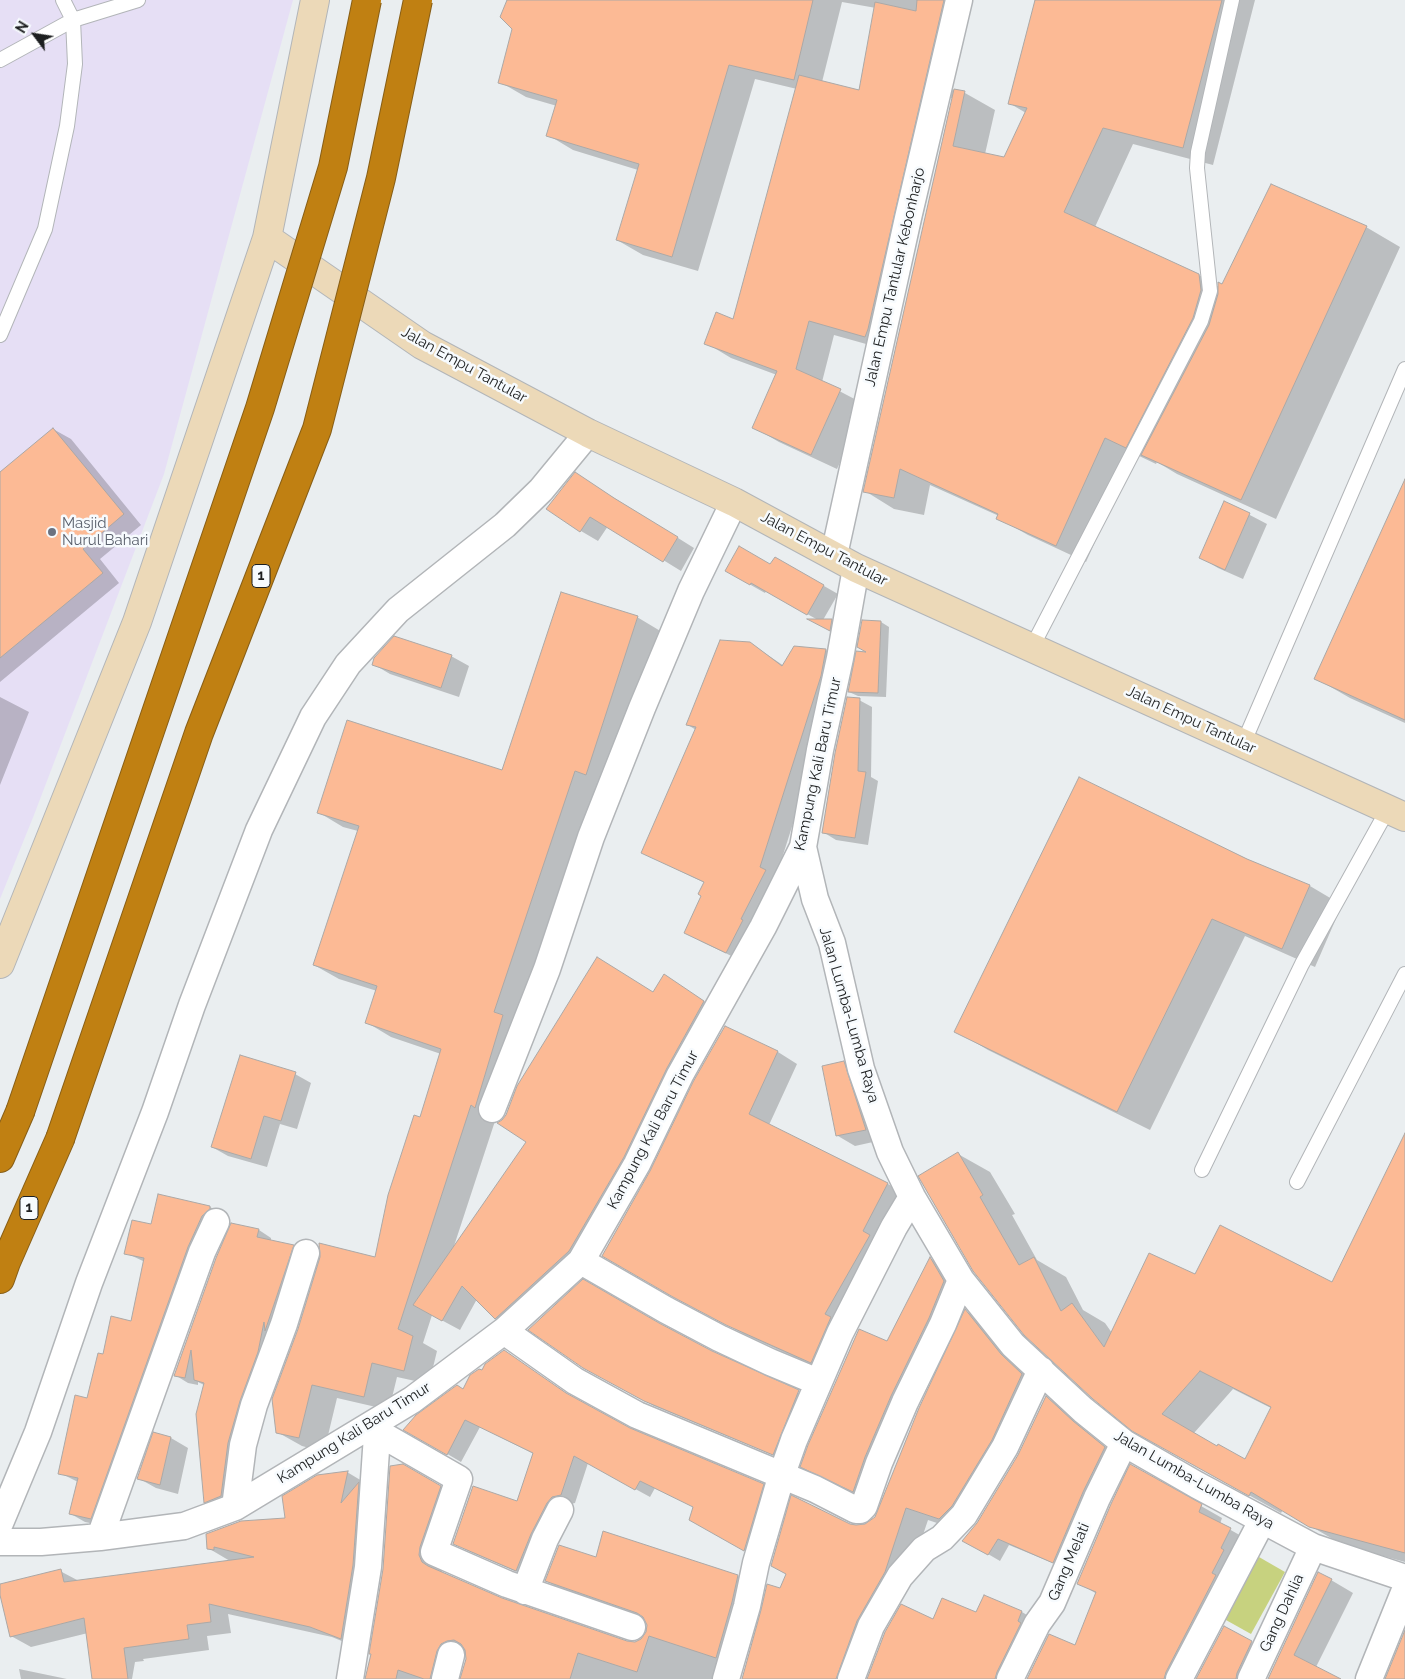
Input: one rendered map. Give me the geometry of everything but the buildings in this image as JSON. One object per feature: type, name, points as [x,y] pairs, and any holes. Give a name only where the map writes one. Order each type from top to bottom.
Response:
[{"type":"highway","points":[[0,1158],[20,1112],[260,408],[333,167],[367,0]]},
{"type":"highway","name":"1","points":[[0,1279],[60,1139],[199,733],[318,430],[381,178],[418,0]]},
{"type":"street","points":[[0,964],[137,622],[267,238],[315,0]]},
{"type":"street","name":"Jalan Empu Tantular Kebonharjo","points":[[845,562],[908,218],[960,0]]},
{"type":"street","name":"Jalan Empu Tantular","points":[[267,238],[422,345],[588,433],[734,502],[845,562],[1397,813]]},
{"type":"street","points":[[0,1523],[38,1432],[88,1283],[155,1112],[192,1005],[259,830],[313,717],[348,664],[398,610],[505,525],[541,490],[588,433]]},
{"type":"street","points":[[492,1109],[547,969],[591,837],[634,726],[692,591],[734,502]]},
{"type":"street","name":"Kampung Kali Baru Timur","points":[[0,1542],[41,1542],[100,1537],[184,1526],[235,1507],[377,1426],[504,1331],[581,1261],[637,1164],[680,1075],[763,927],[803,847],[820,750],[840,658],[845,562]]},
{"type":"street","name":"Jalan Lumba-Lumba Raya","points":[[803,847],[815,899],[832,943],[861,1068],[890,1152],[912,1197],[961,1280],[1013,1345],[1082,1410],[1124,1443],[1262,1521],[1313,1547],[1405,1578]]},
{"type":"street","points":[[726,1679],[782,1474],[818,1382],[840,1333],[912,1197]]},
{"type":"street","points":[[100,1537],[202,1252],[216,1222]]},
{"type":"street","points":[[235,1507],[243,1445],[249,1421],[284,1324],[306,1253]]},
{"type":"street","points":[[581,1261],[718,1338],[818,1382]]},
{"type":"street","points":[[504,1331],[575,1382],[637,1415],[782,1474],[856,1510],[860,1510],[864,1506],[883,1454],[943,1324],[961,1280]]},
{"type":"street","points":[[851,1679],[871,1626],[900,1576],[924,1549],[942,1538],[964,1515],[1005,1447],[1041,1370]]},
{"type":"street","points":[[350,1679],[368,1567],[377,1426],[459,1479],[434,1552],[525,1591],[632,1627]]},
{"type":"street","name":"Gang Melati","points":[[1010,1679],[1037,1624],[1052,1603],[1096,1498],[1124,1443]]},
{"type":"street","points":[[525,1591],[545,1539],[560,1510]]},
{"type":"street","points":[[1179,1679],[1262,1521]]},
{"type":"street","name":"Gang Dahlia","points":[[1250,1679],[1313,1547]]},
{"type":"street","points":[[1369,1679],[1405,1590]]},
{"type":"lane","points":[[0,335],[45,229],[68,117],[75,64],[73,20],[63,0]]},
{"type":"lane","points":[[0,60],[73,20],[138,0]]},
{"type":"lane","points":[[1032,647],[1201,321],[1210,291],[1197,168],[1198,152],[1232,0]]},
{"type":"lane","points":[[1243,744],[1405,369]]},
{"type":"lane","points":[[1202,1170],[1302,964],[1397,813]]},
{"type":"lane","points":[[1297,1182],[1405,974]]},
{"type":"shaded area","points":[[0,0],[293,0],[164,474],[0,899]]},
{"type":"green space","points":[[1252,1553],[1285,1572],[1251,1634],[1217,1615]]},
{"type":"place","name":"Masjid Nurul Bahari","points":[[52,532]]}]
